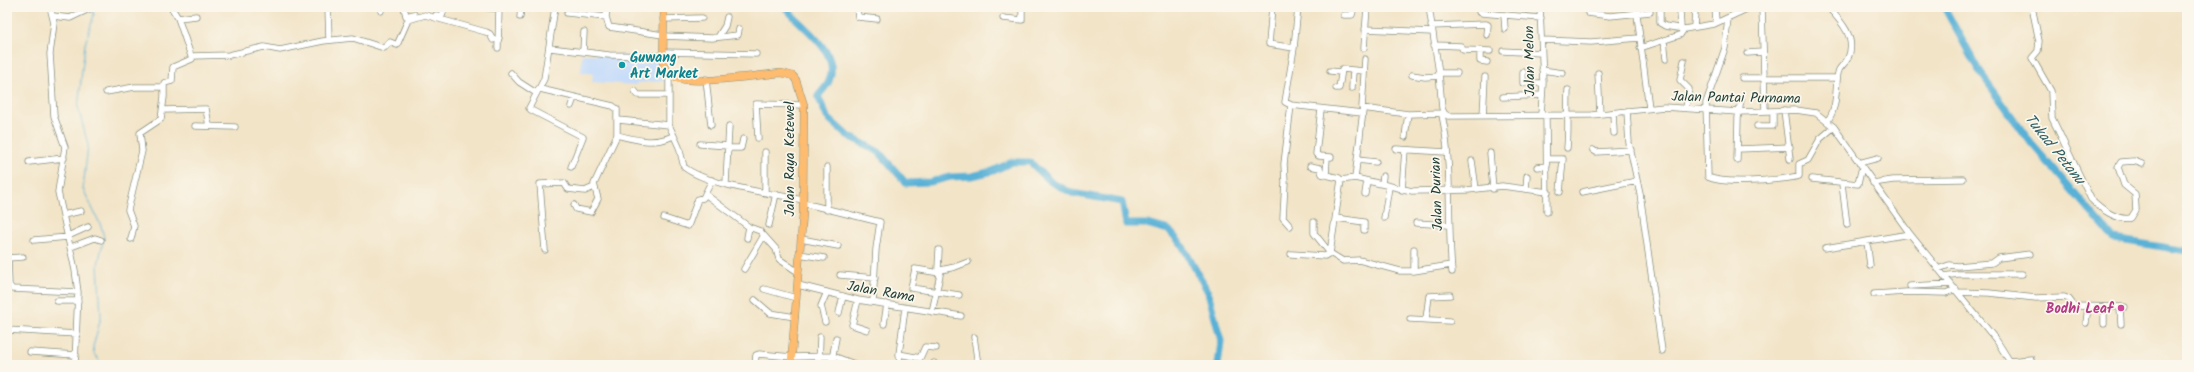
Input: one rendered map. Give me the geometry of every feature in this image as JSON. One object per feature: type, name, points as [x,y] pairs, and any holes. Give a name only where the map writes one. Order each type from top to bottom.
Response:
[{"type":"main road","points":[[664,7],[663,54],[664,65],[669,74]]},
{"type":"main road","name":"Jalan Raya Ketewel","points":[[669,74],[677,78],[706,79],[788,74],[796,80],[799,85],[804,104],[803,201],[791,365]]},
{"type":"street","points":[[50,7],[54,27],[50,54],[54,116],[65,142],[64,158],[58,192],[71,247],[78,292],[75,365]]},
{"type":"street","points":[[131,239],[134,226],[128,210],[142,151],[140,133],[160,120],[163,110],[164,82],[173,80],[173,66],[190,61],[192,56],[178,18],[171,7]]},
{"type":"street","points":[[328,7],[327,15],[329,21],[329,40]]},
{"type":"street","points":[[404,7],[406,16],[421,12],[442,16],[445,7]]},
{"type":"street","points":[[480,7],[499,8],[498,48]]},
{"type":"street","points":[[520,17],[521,7]]},
{"type":"street","points":[[555,7],[550,48],[544,79],[530,109],[583,137],[571,167]]},
{"type":"street","points":[[607,7],[606,17],[608,27],[663,36],[718,37],[738,35],[739,29]]},
{"type":"street","points":[[858,7],[858,17],[877,19]]},
{"type":"street","points":[[1003,18],[1022,20],[1022,7]]},
{"type":"street","points":[[1272,7],[1269,44],[1294,48]]},
{"type":"street","points":[[1290,226],[1283,218],[1285,182],[1284,164],[1291,105],[1285,102],[1294,48],[1298,7]]},
{"type":"street","points":[[1344,15],[1352,15],[1354,7]]},
{"type":"street","points":[[1364,48],[1366,7]]},
{"type":"street","points":[[1428,7],[1439,74],[1443,114]]},
{"type":"street","points":[[1478,7],[1479,12],[1482,13],[1541,18]]},
{"type":"street","name":"Jalan Melon","points":[[1540,7],[1543,83],[1542,95],[1548,159],[1547,212]]},
{"type":"street","points":[[1636,7],[1640,48],[1649,108]]},
{"type":"street","points":[[1715,7],[1716,22]]},
{"type":"street","points":[[1588,13],[1610,16],[1656,11],[1662,25],[1682,28],[1716,22],[1750,7]]},
{"type":"street","points":[[1762,7],[1765,111]]},
{"type":"street","points":[[1828,7],[1844,26],[1850,38],[1849,57],[1839,68],[1836,103],[1828,121]]},
{"type":"street","points":[[2032,7],[2039,40],[2038,51],[2032,58],[2051,90],[2052,118],[2091,199],[2101,209],[2114,216],[2131,218],[2136,210],[2135,194],[2124,185],[2118,167],[2121,162],[2134,161],[2142,164]]},
{"type":"street","points":[[53,16],[70,18],[89,9]]},
{"type":"street","points":[[1640,48],[1680,35],[1682,28],[1680,12]]},
{"type":"street","points":[[1694,26],[1695,12]]},
{"type":"street","points":[[567,13],[606,17]]},
{"type":"street","points":[[192,56],[221,56],[264,47],[279,50],[329,40],[353,38],[383,48],[390,42],[396,46],[408,20],[425,15],[486,32],[490,34],[493,40],[499,38]]},
{"type":"street","points":[[1504,15],[1506,29]]},
{"type":"street","points":[[178,18],[196,16]]},
{"type":"street","points":[[718,37],[725,26],[727,17]]},
{"type":"street","points":[[663,19],[702,18]]},
{"type":"street","points":[[1728,18],[1725,48],[1708,95],[1706,110],[1707,176],[1716,179],[1761,181],[1798,176],[1799,164],[1808,160],[1820,139],[1834,127]]},
{"type":"street","points":[[1432,26],[1486,24],[1488,25],[1488,34]]},
{"type":"street","points":[[1365,28],[1432,32]]},
{"type":"street","points":[[583,52],[584,32]]},
{"type":"street","points":[[1542,40],[1591,42],[1639,38]]},
{"type":"street","points":[[1664,40],[1666,59]]},
{"type":"street","points":[[1434,45],[1461,46],[1463,50],[1490,51]]},
{"type":"street","points":[[550,48],[622,56],[663,54],[756,54]]},
{"type":"street","points":[[1480,50],[1480,61],[1487,62]]},
{"type":"street","points":[[1503,51],[1541,53]]},
{"type":"street","points":[[1747,53],[1763,52]]},
{"type":"street","points":[[1355,178],[1363,111],[1361,107],[1365,60]]},
{"type":"street","points":[[1684,60],[1680,80],[1689,89],[1686,108]]},
{"type":"street","points":[[1330,71],[1340,72],[1342,69],[1364,71]]},
{"type":"street","points":[[1352,88],[1353,70]]},
{"type":"street","points":[[1542,70],[1563,73]]},
{"type":"street","points":[[1336,88],[1339,88],[1340,72]]},
{"type":"street","points":[[1522,72],[1523,83],[1543,83]]},
{"type":"street","points":[[511,73],[519,82],[538,91],[615,107],[618,120],[616,135],[594,187],[598,199],[592,212],[576,210],[574,205]]},
{"type":"street","points":[[1412,75],[1425,77],[1439,74],[1457,73]]},
{"type":"street","points":[[1598,73],[1600,114]]},
{"type":"street","points":[[669,74],[670,125],[673,136],[679,147],[684,167],[712,180],[776,194],[803,201],[827,210],[880,222],[876,249],[873,302]]},
{"type":"street","points":[[1483,116],[1485,77]]},
{"type":"street","points":[[1742,78],[1837,78]]},
{"type":"street","points":[[706,79],[711,125]]},
{"type":"street","points":[[106,92],[135,87],[164,87]]},
{"type":"street","points":[[1567,148],[1568,90]]},
{"type":"street","points":[[635,91],[638,96],[669,95]]},
{"type":"street","points":[[1503,97],[1542,95]]},
{"type":"street","points":[[571,106],[574,98]]},
{"type":"street","points":[[1737,160],[1738,112],[1741,100]]},
{"type":"street","points":[[758,138],[756,104],[804,104]]},
{"type":"street","name":"Jalan Pantai Purnama","points":[[1291,105],[1321,109],[1408,114],[1443,114],[1448,116],[1600,114],[1649,108],[1686,108],[1738,112],[1784,110],[1811,111],[1828,121],[1834,127],[1873,184],[1910,234],[1957,291],[2011,363]]},
{"type":"street","points":[[163,110],[206,109],[209,126]]},
{"type":"street","points":[[1321,109],[1316,154],[1329,157],[1326,175]]},
{"type":"street","points":[[1784,110],[1790,147],[1790,160]]},
{"type":"street","points":[[1628,111],[1631,150],[1637,181],[1662,351]]},
{"type":"street","points":[[1757,126],[1772,126],[1774,111]]},
{"type":"street","points":[[1613,113],[1614,133]]},
{"type":"street","points":[[1405,137],[1408,114]]},
{"type":"street","name":"Jalan Durian","points":[[1443,114],[1449,189],[1449,225],[1452,272]]},
{"type":"street","points":[[618,120],[670,125]]},
{"type":"street","points":[[195,126],[235,127]]},
{"type":"street","points":[[726,183],[729,126]]},
{"type":"street","points":[[616,135],[638,140],[658,142],[673,136]]},
{"type":"street","points":[[700,144],[741,148],[743,139]]},
{"type":"street","points":[[1738,149],[1790,147]]},
{"type":"street","points":[[1396,149],[1446,152]]},
{"type":"street","points":[[1402,190],[1405,150]]},
{"type":"street","points":[[1593,150],[1596,152],[1631,150]]},
{"type":"street","points":[[765,152],[765,192]]},
{"type":"street","points":[[1490,154],[1493,188]]},
{"type":"street","points":[[30,162],[64,158]]},
{"type":"street","points":[[1859,163],[1878,158]]},
{"type":"street","points":[[1548,159],[1563,159],[1560,192]]},
{"type":"street","points":[[1357,160],[1376,162]]},
{"type":"street","points":[[1472,161],[1476,189]]},
{"type":"street","points":[[1310,166],[1320,168],[1321,173],[1339,178],[1341,180],[1355,178],[1402,190],[1493,188],[1526,189],[1548,192]]},
{"type":"street","points":[[1537,167],[1547,166]]},
{"type":"street","points":[[827,167],[827,210]]},
{"type":"street","points":[[1812,179],[1842,184],[1858,184],[1861,170],[1863,169]]},
{"type":"street","points":[[1382,184],[1383,176]]},
{"type":"street","points":[[1526,189],[1527,176]]},
{"type":"street","points":[[1873,184],[1892,180],[1963,179]]},
{"type":"street","points":[[664,218],[688,226],[698,199],[703,198],[712,180]]},
{"type":"street","points":[[1330,253],[1341,180]]},
{"type":"street","points":[[1365,194],[1367,180]]},
{"type":"street","points":[[1582,192],[1637,181]]},
{"type":"street","points":[[545,250],[540,184],[564,183],[568,189],[582,191],[594,187]]},
{"type":"street","points":[[1842,184],[1847,225]]},
{"type":"street","points":[[1384,218],[1389,187]]},
{"type":"street","points":[[705,194],[750,227],[758,229],[763,237],[776,249],[779,259],[798,272]]},
{"type":"street","points":[[769,225],[776,194]]},
{"type":"street","points":[[63,215],[81,211]]},
{"type":"street","points":[[1336,218],[1364,222],[1364,230]]},
{"type":"street","points":[[1314,222],[1313,232],[1330,253],[1343,261],[1359,260],[1393,270],[1414,272],[1451,265]]},
{"type":"street","points":[[1416,223],[1449,225]]},
{"type":"street","points":[[34,240],[68,236],[88,227]]},
{"type":"street","points":[[747,238],[750,227]]},
{"type":"street","points":[[1825,248],[1910,234]]},
{"type":"street","points":[[744,269],[763,237]]},
{"type":"street","points":[[71,247],[95,238],[101,240]]},
{"type":"street","points":[[801,239],[838,246]]},
{"type":"street","points":[[1867,242],[1870,265]]},
{"type":"street","points":[[1414,249],[1414,272]]},
{"type":"street","points":[[932,312],[938,293],[940,272],[938,269],[939,250]]},
{"type":"street","points":[[1291,254],[1325,256],[1330,253]]},
{"type":"street","points":[[800,254],[824,258]]},
{"type":"street","points":[[1938,269],[1946,265],[1958,266],[1992,263],[1998,258],[2030,254]]},
{"type":"street","points":[[23,257],[7,258],[8,281],[12,289],[78,292]]},
{"type":"street","points":[[959,295],[912,288],[911,286],[915,269],[940,272],[968,262]]},
{"type":"street","points":[[1944,276],[1958,274],[2022,274]]},
{"type":"street","points":[[840,275],[875,278]]},
{"type":"street","points":[[1910,286],[1951,284]]},
{"type":"street","name":"Jalan Rama","points":[[798,285],[858,300],[962,316]]},
{"type":"street","points":[[764,289],[796,298]]},
{"type":"street","points":[[1874,294],[1907,292],[1946,293],[1957,291],[2036,298],[2064,296],[2069,299],[2074,306],[2104,308],[2122,307],[2121,324]]},
{"type":"street","points":[[825,322],[821,306],[827,292]]},
{"type":"street","points":[[839,313],[842,296]]},
{"type":"street","points":[[1426,319],[1429,296],[1450,296]]},
{"type":"street","points":[[755,300],[770,313],[795,316]]},
{"type":"street","points":[[858,300],[852,325],[867,330]]},
{"type":"street","points":[[57,301],[78,301]]},
{"type":"street","points":[[884,324],[887,304]]},
{"type":"street","points":[[2086,323],[2088,307]]},
{"type":"street","points":[[900,365],[899,354],[905,308]]},
{"type":"street","points":[[2104,308],[2104,324]]},
{"type":"street","points":[[1410,319],[1450,321]]},
{"type":"street","points":[[7,330],[77,334]]},
{"type":"street","points":[[819,365],[820,336]]},
{"type":"street","points":[[974,337],[978,365]]},
{"type":"street","points":[[831,365],[836,338]]},
{"type":"street","points":[[899,354],[920,358],[925,346],[936,348]]},
{"type":"street","points":[[30,352],[76,356]]},
{"type":"street","points":[[755,365],[757,354],[792,357],[833,356],[857,365]]},
{"type":"street","points":[[2011,363],[2031,359]]},
{"type":"shaded area","name":"Guwang Art Market","points":[[582,54],[660,57],[665,81],[636,83],[636,85],[592,82],[593,74],[581,72]]},
{"type":"waterway","points":[[92,7],[94,15],[85,44],[78,107],[88,145],[83,189],[101,226],[104,237],[98,265],[101,317],[93,347],[94,354],[103,365]]},
{"type":"waterway","points":[[785,7],[818,40],[830,60],[831,70],[829,81],[818,96],[827,117],[847,135],[879,152],[906,183],[930,182],[950,177],[972,176],[993,171],[1012,162],[1030,162],[1051,182],[1072,193],[1122,202],[1126,224],[1147,224],[1169,230],[1182,245],[1208,292],[1221,341],[1218,365]]},
{"type":"waterway","name":"Tukad Petanu","points":[[1944,7],[1978,69],[2031,143],[2114,239],[2187,251]]},
{"type":"place","name":"Guwang Art Market","points":[[622,65]]},
{"type":"place","name":"Bodhi Leaf","points":[[2121,308]]}]
